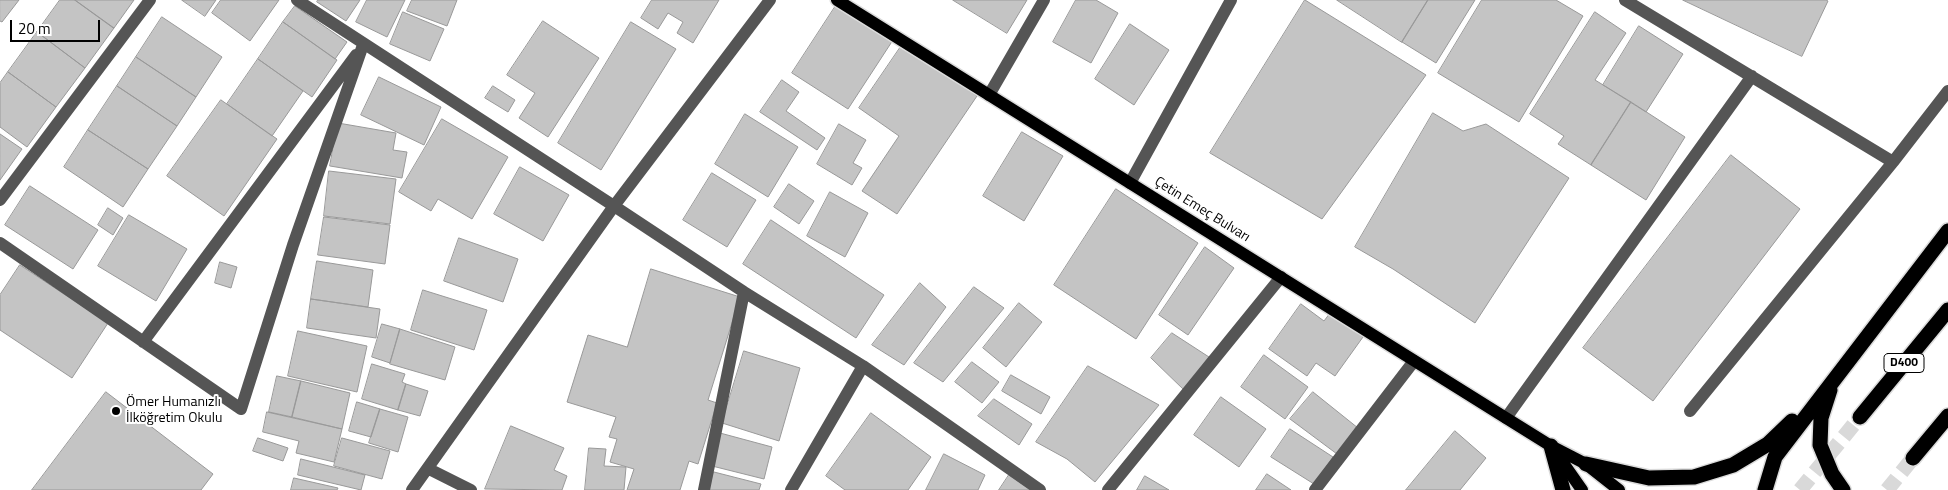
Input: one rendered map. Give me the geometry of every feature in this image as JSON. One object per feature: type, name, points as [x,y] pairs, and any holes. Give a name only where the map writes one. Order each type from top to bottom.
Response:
[{"type":"highway","points":[[1765,490],[1775,457],[1948,231]]},
{"type":"highway","name":"D400","points":[[1860,418],[1948,310]]},
{"type":"highway","points":[[1586,464],[1650,478],[1694,477],[1733,465],[1768,444],[1834,379]]},
{"type":"highway","points":[[1834,379],[1821,418],[1820,445],[1832,474],[1843,490]]},
{"type":"highway","points":[[1913,458],[1948,416]]},
{"type":"highway","points":[[1551,446],[1563,490]]},
{"type":"main road","name":"Çetin Emeç Bulvarı","points":[[838,0],[1551,446],[1586,464],[1618,490]]},
{"type":"main road","points":[[1551,446],[1582,490]]},
{"type":"street","points":[[0,200],[150,0]]},
{"type":"street","points":[[297,0],[744,292],[863,366],[1040,490]]},
{"type":"street","points":[[412,490],[429,469],[614,206],[770,0]]},
{"type":"street","points":[[989,95],[1044,0]]},
{"type":"street","points":[[1130,183],[1231,0]]},
{"type":"street","points":[[1626,0],[1893,162]]},
{"type":"street","points":[[143,342],[364,45]]},
{"type":"street","points":[[0,243],[240,409],[293,245],[364,45]]},
{"type":"street","points":[[1506,418],[1752,76]]},
{"type":"street","points":[[1690,411],[1893,162],[1948,91]]},
{"type":"street","points":[[1108,490],[1281,277]]},
{"type":"street","points":[[704,490],[744,292]]},
{"type":"street","points":[[1315,490],[1414,360]]},
{"type":"street","points":[[791,490],[863,366]]},
{"type":"street","points":[[429,469],[471,490]]},
{"type":"building","points":[[0,0],[19,0],[2,22],[0,21]]},
{"type":"building","points":[[60,0],[75,0],[114,28],[85,68],[37,32]]},
{"type":"building","points":[[75,0],[134,0],[114,28]]},
{"type":"building","points":[[182,0],[216,0],[205,16]]},
{"type":"building","points":[[221,0],[279,0],[250,41],[212,13]]},
{"type":"building","points":[[318,0],[360,0],[346,21],[317,2]]},
{"type":"building","points":[[367,0],[405,0],[387,37],[356,22]]},
{"type":"building","points":[[412,0],[457,0],[447,26],[407,11]]},
{"type":"building","points":[[652,0],[719,0],[693,43],[677,33],[683,22],[668,13],[658,29],[641,18]]},
{"type":"building","points":[[953,0],[1027,0],[1007,33]]},
{"type":"building","points":[[1076,0],[1096,0],[1118,13],[1091,63],[1053,42]]},
{"type":"building","points":[[1305,0],[1426,75],[1322,219],[1210,153]]},
{"type":"building","points":[[1337,0],[1428,0],[1402,42]]},
{"type":"building","points":[[1428,0],[1475,0],[1436,63],[1402,42]]},
{"type":"building","points":[[1482,0],[1556,0],[1583,16],[1519,122],[1438,73]]},
{"type":"building","points":[[1683,0],[1826,0],[1828,1],[1802,56]]},
{"type":"building","points":[[837,4],[893,40],[848,109],[792,73]]},
{"type":"building","points":[[295,6],[347,42],[335,59],[283,22]]},
{"type":"building","points":[[403,12],[444,29],[430,61],[390,44]]},
{"type":"building","points":[[1595,12],[1626,33],[1595,80],[1631,102],[1591,165],[1558,144],[1564,136],[1530,114]]},
{"type":"building","points":[[162,17],[222,57],[196,97],[136,57]]},
{"type":"building","points":[[543,21],[599,58],[548,137],[519,118],[535,93],[507,75]]},
{"type":"building","points":[[283,22],[337,60],[312,97],[258,59]]},
{"type":"building","points":[[631,22],[676,49],[601,170],[558,143]]},
{"type":"building","points":[[1130,24],[1169,50],[1134,105],[1095,79]]},
{"type":"building","points":[[1639,26],[1683,54],[1646,112],[1603,85]]},
{"type":"building","points":[[37,32],[85,68],[56,107],[8,72]]},
{"type":"building","points":[[902,45],[977,96],[897,214],[862,191],[899,136],[859,108]]},
{"type":"building","points":[[136,57],[196,97],[177,126],[117,86]]},
{"type":"building","points":[[258,59],[303,91],[272,136],[227,104]]},
{"type":"building","points":[[8,72],[56,107],[27,147],[0,127],[0,83]]},
{"type":"building","points":[[379,77],[441,107],[424,145],[361,115]]},
{"type":"building","points":[[782,80],[799,92],[786,111],[825,138],[817,150],[760,112]]},
{"type":"building","points":[[117,86],[177,126],[148,169],[88,130]]},
{"type":"building","points":[[493,86],[515,100],[508,112],[485,98]]},
{"type":"building","points":[[221,100],[277,139],[224,216],[167,176]]},
{"type":"building","points":[[1631,102],[1685,137],[1646,200],[1591,165]]},
{"type":"building","points":[[1433,113],[1463,131],[1486,124],[1569,178],[1475,323],[1393,269],[1355,247]]},
{"type":"building","points":[[745,114],[798,147],[768,197],[715,164]]},
{"type":"building","points":[[442,119],[508,157],[472,219],[438,199],[431,211],[399,192]]},
{"type":"building","points":[[338,123],[396,133],[393,150],[407,152],[402,178],[330,166]]},
{"type":"building","points":[[839,124],[866,140],[853,163],[862,168],[852,185],[817,164]]},
{"type":"building","points":[[88,130],[148,169],[123,207],[64,167]]},
{"type":"building","points":[[1022,132],[1063,156],[1024,221],[983,196]]},
{"type":"building","points":[[0,134],[22,149],[0,180]]},
{"type":"building","points":[[1731,155],[1800,209],[1653,401],[1583,348]]},
{"type":"building","points":[[520,167],[569,195],[543,241],[494,214]]},
{"type":"building","points":[[329,171],[396,179],[390,224],[324,216]]},
{"type":"building","points":[[712,173],[756,200],[727,247],[683,220]]},
{"type":"building","points":[[789,184],[814,201],[799,224],[774,207]]},
{"type":"building","points":[[30,186],[98,230],[73,269],[5,225]]},
{"type":"building","points":[[1116,189],[1198,243],[1136,339],[1054,285]]},
{"type":"building","points":[[830,192],[868,213],[845,257],[807,236]]},
{"type":"building","points":[[108,208],[123,218],[113,235],[98,225]]},
{"type":"building","points":[[129,215],[187,249],[156,301],[98,266]]},
{"type":"building","points":[[324,217],[390,225],[385,264],[318,255]]},
{"type":"building","points":[[771,220],[884,295],[856,338],[743,264]]},
{"type":"building","points":[[459,238],[518,259],[503,302],[444,281]]},
{"type":"building","points":[[1205,247],[1234,268],[1188,335],[1159,315]]},
{"type":"building","points":[[317,261],[373,270],[368,307],[311,299]]},
{"type":"building","points":[[220,262],[237,267],[231,288],[215,283]]},
{"type":"building","points":[[20,265],[108,323],[72,378],[0,330],[0,295]]},
{"type":"building","points":[[651,269],[740,297],[708,400],[717,403],[698,464],[689,461],[680,490],[627,490],[634,469],[610,462],[617,439],[609,437],[616,417],[567,402],[588,335],[627,347]]},
{"type":"building","points":[[920,283],[946,307],[904,365],[872,345]]},
{"type":"building","points":[[974,287],[1004,308],[943,382],[914,363]]},
{"type":"building","points":[[423,290],[487,310],[474,350],[411,330]]},
{"type":"building","points":[[311,299],[380,309],[376,338],[307,328]]},
{"type":"building","points":[[1019,303],[1042,322],[1006,367],[983,348]]},
{"type":"building","points":[[1301,304],[1324,321],[1330,313],[1363,337],[1335,376],[1316,363],[1307,376],[1269,349]]},
{"type":"building","points":[[382,324],[400,329],[390,363],[372,357]]},
{"type":"building","points":[[400,329],[455,347],[445,380],[390,364]]},
{"type":"building","points":[[298,331],[367,346],[357,392],[288,376]]},
{"type":"building","points":[[1172,333],[1209,357],[1184,390],[1151,358]]},
{"type":"building","points":[[744,351],[800,368],[779,441],[722,423]]},
{"type":"building","points":[[1264,355],[1308,387],[1285,419],[1241,387]]},
{"type":"building","points":[[972,362],[999,382],[982,403],[955,382]]},
{"type":"building","points":[[372,364],[405,374],[402,382],[406,384],[398,410],[362,399]]},
{"type":"building","points":[[1088,366],[1159,405],[1095,482],[1067,459],[1036,442]]},
{"type":"building","points":[[1011,375],[1050,397],[1041,414],[1002,391]]},
{"type":"building","points":[[277,376],[301,381],[292,417],[269,412]]},
{"type":"building","points":[[301,381],[350,393],[342,429],[292,417]]},
{"type":"building","points":[[406,384],[428,391],[420,416],[398,410]]},
{"type":"building","points":[[106,392],[213,474],[201,490],[32,490]]},
{"type":"building","points":[[1313,392],[1358,428],[1337,454],[1290,419]]},
{"type":"building","points":[[1221,397],[1266,429],[1239,467],[1194,435]]},
{"type":"building","points":[[994,399],[1032,424],[1019,445],[978,416]]},
{"type":"building","points":[[357,402],[380,409],[371,437],[349,431]]},
{"type":"building","points":[[380,409],[408,417],[398,452],[369,443]]},
{"type":"building","points":[[267,412],[342,429],[334,462],[296,453],[299,441],[263,432]]},
{"type":"building","points":[[871,413],[931,457],[908,490],[845,490],[826,476]]},
{"type":"building","points":[[511,426],[564,448],[554,470],[567,476],[562,490],[485,489]]},
{"type":"building","points":[[1290,429],[1333,457],[1314,484],[1271,457]]},
{"type":"building","points":[[1455,431],[1486,458],[1460,490],[1406,490]]},
{"type":"building","points":[[720,433],[772,447],[764,479],[712,466]]},
{"type":"building","points":[[258,438],[288,448],[283,461],[253,451]]},
{"type":"building","points":[[342,438],[390,451],[382,479],[334,466]]},
{"type":"building","points":[[589,448],[606,449],[604,466],[626,467],[624,490],[585,490]]},
{"type":"building","points":[[944,454],[985,475],[978,490],[926,490]]},
{"type":"building","points":[[301,459],[365,475],[361,490],[298,475]]},
{"type":"building","points":[[714,472],[761,484],[759,490],[709,490]]},
{"type":"building","points":[[1267,474],[1291,490],[1256,490]]},
{"type":"building","points":[[1009,475],[1031,490],[999,490]]},
{"type":"building","points":[[1145,476],[1169,490],[1137,490]]},
{"type":"building","points":[[294,478],[338,488],[337,490],[291,490]]},
{"type":"tunnel","points":[[1800,490],[1860,417]]},
{"type":"tunnel","points":[[1887,490],[1913,458]]},
{"type":"place","name":"Ömer Humanızlı İlköğretim Okulu","points":[[116,411]]}]
